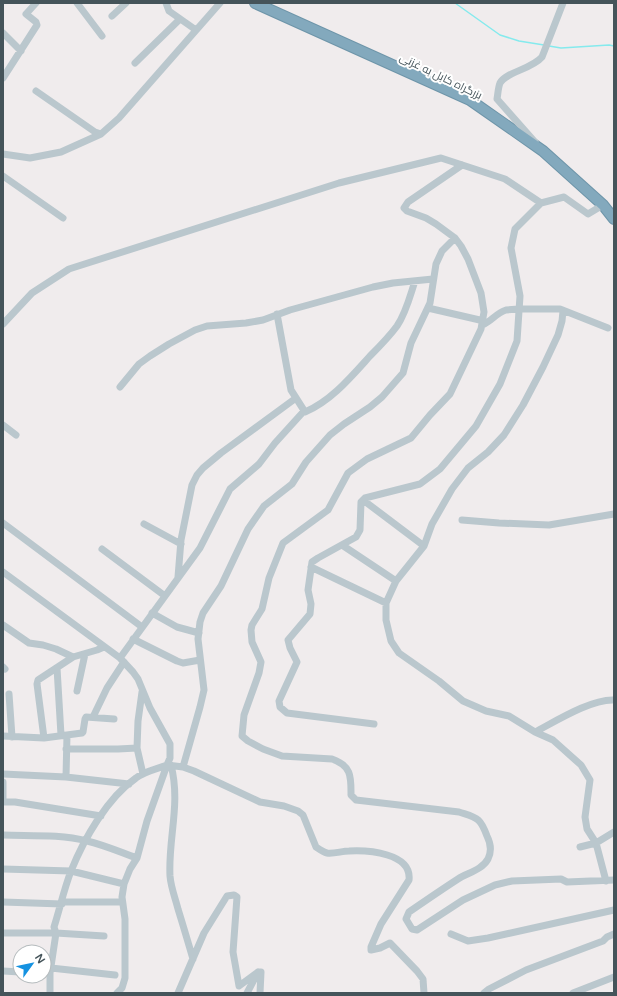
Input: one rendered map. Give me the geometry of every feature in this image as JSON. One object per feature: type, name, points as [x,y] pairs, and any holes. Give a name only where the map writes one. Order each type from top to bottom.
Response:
[{"type":"highway","name":"بزرگراه کابل به غزنی","points":[[255,3],[470,100],[543,151],[603,205],[614,219]]},
{"type":"street","points":[[3,78],[37,25],[36,22],[26,14],[36,3]]},
{"type":"street","points":[[77,3],[102,36]]},
{"type":"street","points":[[112,16],[126,3]]},
{"type":"street","points":[[166,3],[169,11],[196,30]]},
{"type":"street","points":[[3,154],[30,158],[61,152],[102,134],[120,118],[220,3]]},
{"type":"street","points":[[543,151],[497,99],[500,83],[506,77],[538,62],[542,57],[563,3]]},
{"type":"street","points":[[134,63],[180,19]]},
{"type":"street","points":[[3,33],[21,51]]},
{"type":"street","points":[[36,91],[96,132],[102,134]]},
{"type":"street","points":[[3,324],[32,293],[69,269],[338,183],[441,158],[505,179],[542,203]]},
{"type":"street","points":[[462,165],[404,206],[406,211],[426,218],[456,238],[468,259],[479,284],[484,312],[483,323],[450,394],[411,438],[367,459],[348,473],[328,510],[283,543],[269,578],[262,609],[252,625],[252,642],[261,662],[259,673],[244,715],[241,734],[243,738],[248,741],[263,749],[282,756],[332,759],[338,761],[350,772],[352,781],[351,795],[356,800],[459,812],[474,817],[480,821],[490,843],[491,850],[488,858],[481,867],[460,878],[410,912],[406,919],[412,929],[417,930],[425,926],[463,900],[495,885],[512,881],[561,879],[567,882],[614,880]]},
{"type":"street","points":[[3,176],[63,218]]},
{"type":"street","points":[[374,724],[287,712],[280,707],[279,701],[297,662],[288,640],[310,614],[311,604],[308,590],[312,562],[356,537],[360,530],[362,502],[365,498],[420,484],[440,469],[476,426],[500,384],[516,341],[520,296],[511,248],[515,229],[542,203],[564,197],[588,214],[603,205]]},
{"type":"street","points":[[183,767],[204,690],[198,640],[200,622],[203,613],[221,586],[248,529],[260,511],[272,499],[292,484],[306,462],[330,435],[382,397],[403,373],[411,343],[430,303],[436,264],[442,251],[456,238]]},
{"type":"street","points":[[120,387],[139,364],[169,344],[195,330],[207,326],[263,320],[290,310],[365,289],[393,283],[433,278]]},
{"type":"street","points":[[93,717],[133,640],[200,548],[230,489],[260,464],[275,443],[304,411],[307,411],[325,400],[340,387],[389,336],[397,326],[404,313],[415,281]]},
{"type":"street","points":[[428,308],[483,323],[489,322],[502,311],[519,309],[557,309],[608,328]]},
{"type":"street","points":[[563,311],[558,335],[523,405],[504,436],[488,452],[468,468],[452,489],[432,524],[424,546],[396,581],[386,603],[386,620],[391,641],[399,654],[439,681],[462,701],[486,711],[509,716],[553,740],[581,765],[590,780],[585,817],[587,829],[596,843],[606,881]]},
{"type":"street","points":[[277,314],[291,390],[304,411]]},
{"type":"street","points":[[178,578],[181,544],[192,485],[197,474],[237,440],[296,398]]},
{"type":"street","points":[[3,425],[16,435]]},
{"type":"street","points":[[363,500],[424,546]]},
{"type":"street","points":[[462,520],[549,525],[614,514]]},
{"type":"street","points":[[3,523],[142,627]]},
{"type":"street","points":[[144,524],[181,544]]},
{"type":"street","points":[[342,545],[396,581]]},
{"type":"street","points":[[102,549],[165,596]]},
{"type":"street","points":[[311,568],[386,603]]},
{"type":"street","points":[[3,572],[122,660],[138,680],[142,692],[170,744],[169,765],[147,821],[137,858],[130,869],[124,884],[122,902],[125,919],[125,978],[122,988],[117,993]]},
{"type":"street","points":[[152,613],[177,627],[199,632]]},
{"type":"street","points":[[3,624],[29,643],[56,649],[73,657]]},
{"type":"street","points":[[133,640],[177,661],[184,662],[200,660]]},
{"type":"street","points":[[44,738],[37,684],[38,680],[73,657],[104,647]]},
{"type":"street","points":[[77,692],[85,654]]},
{"type":"street","points":[[57,668],[66,749],[66,777]]},
{"type":"street","points":[[142,692],[138,721],[137,748],[142,774]]},
{"type":"street","points":[[9,694],[12,737]]},
{"type":"street","points":[[536,732],[575,711],[606,700],[614,700]]},
{"type":"street","points":[[3,736],[44,738],[83,733],[85,718],[114,718]]},
{"type":"street","points":[[66,749],[137,748]]},
{"type":"street","points":[[169,765],[175,779],[176,807],[170,857],[170,876],[173,894],[193,959]]},
{"type":"street","points":[[52,952],[56,933],[54,927],[71,871],[85,841],[113,799],[129,784],[142,774],[169,765],[183,767],[209,777],[260,802],[284,806],[298,811],[303,816],[316,847],[328,853],[350,851],[380,853],[404,863],[408,867],[410,880],[381,924],[371,950],[380,948],[390,943],[423,979],[424,993]]},
{"type":"street","points":[[3,774],[66,777],[129,784]]},
{"type":"street","points":[[3,782],[3,802],[15,802],[101,816]]},
{"type":"street","points":[[580,847],[596,843],[614,832]]},
{"type":"street","points":[[3,835],[55,836],[85,841],[111,848],[137,858]]},
{"type":"street","points":[[3,868],[71,871],[124,884]]},
{"type":"street","points":[[178,993],[204,933],[227,896],[234,895],[237,897],[233,952],[239,986],[258,972]]},
{"type":"street","points":[[3,902],[122,902]]},
{"type":"street","points":[[451,934],[468,941],[488,938],[614,910]]},
{"type":"street","points":[[3,933],[56,933],[104,936]]},
{"type":"street","points":[[484,993],[526,970],[603,941],[607,937],[614,934]]},
{"type":"street","points":[[52,971],[115,975]]},
{"type":"street","points":[[247,993],[258,972]]},
{"type":"street","points":[[258,972],[261,972],[260,993]]},
{"type":"street","points":[[573,993],[614,978]]},
{"type":"waterway","points":[[455,3],[500,35],[519,41],[544,45]]},
{"type":"waterway","points":[[549,46],[561,48],[614,46]]}]
